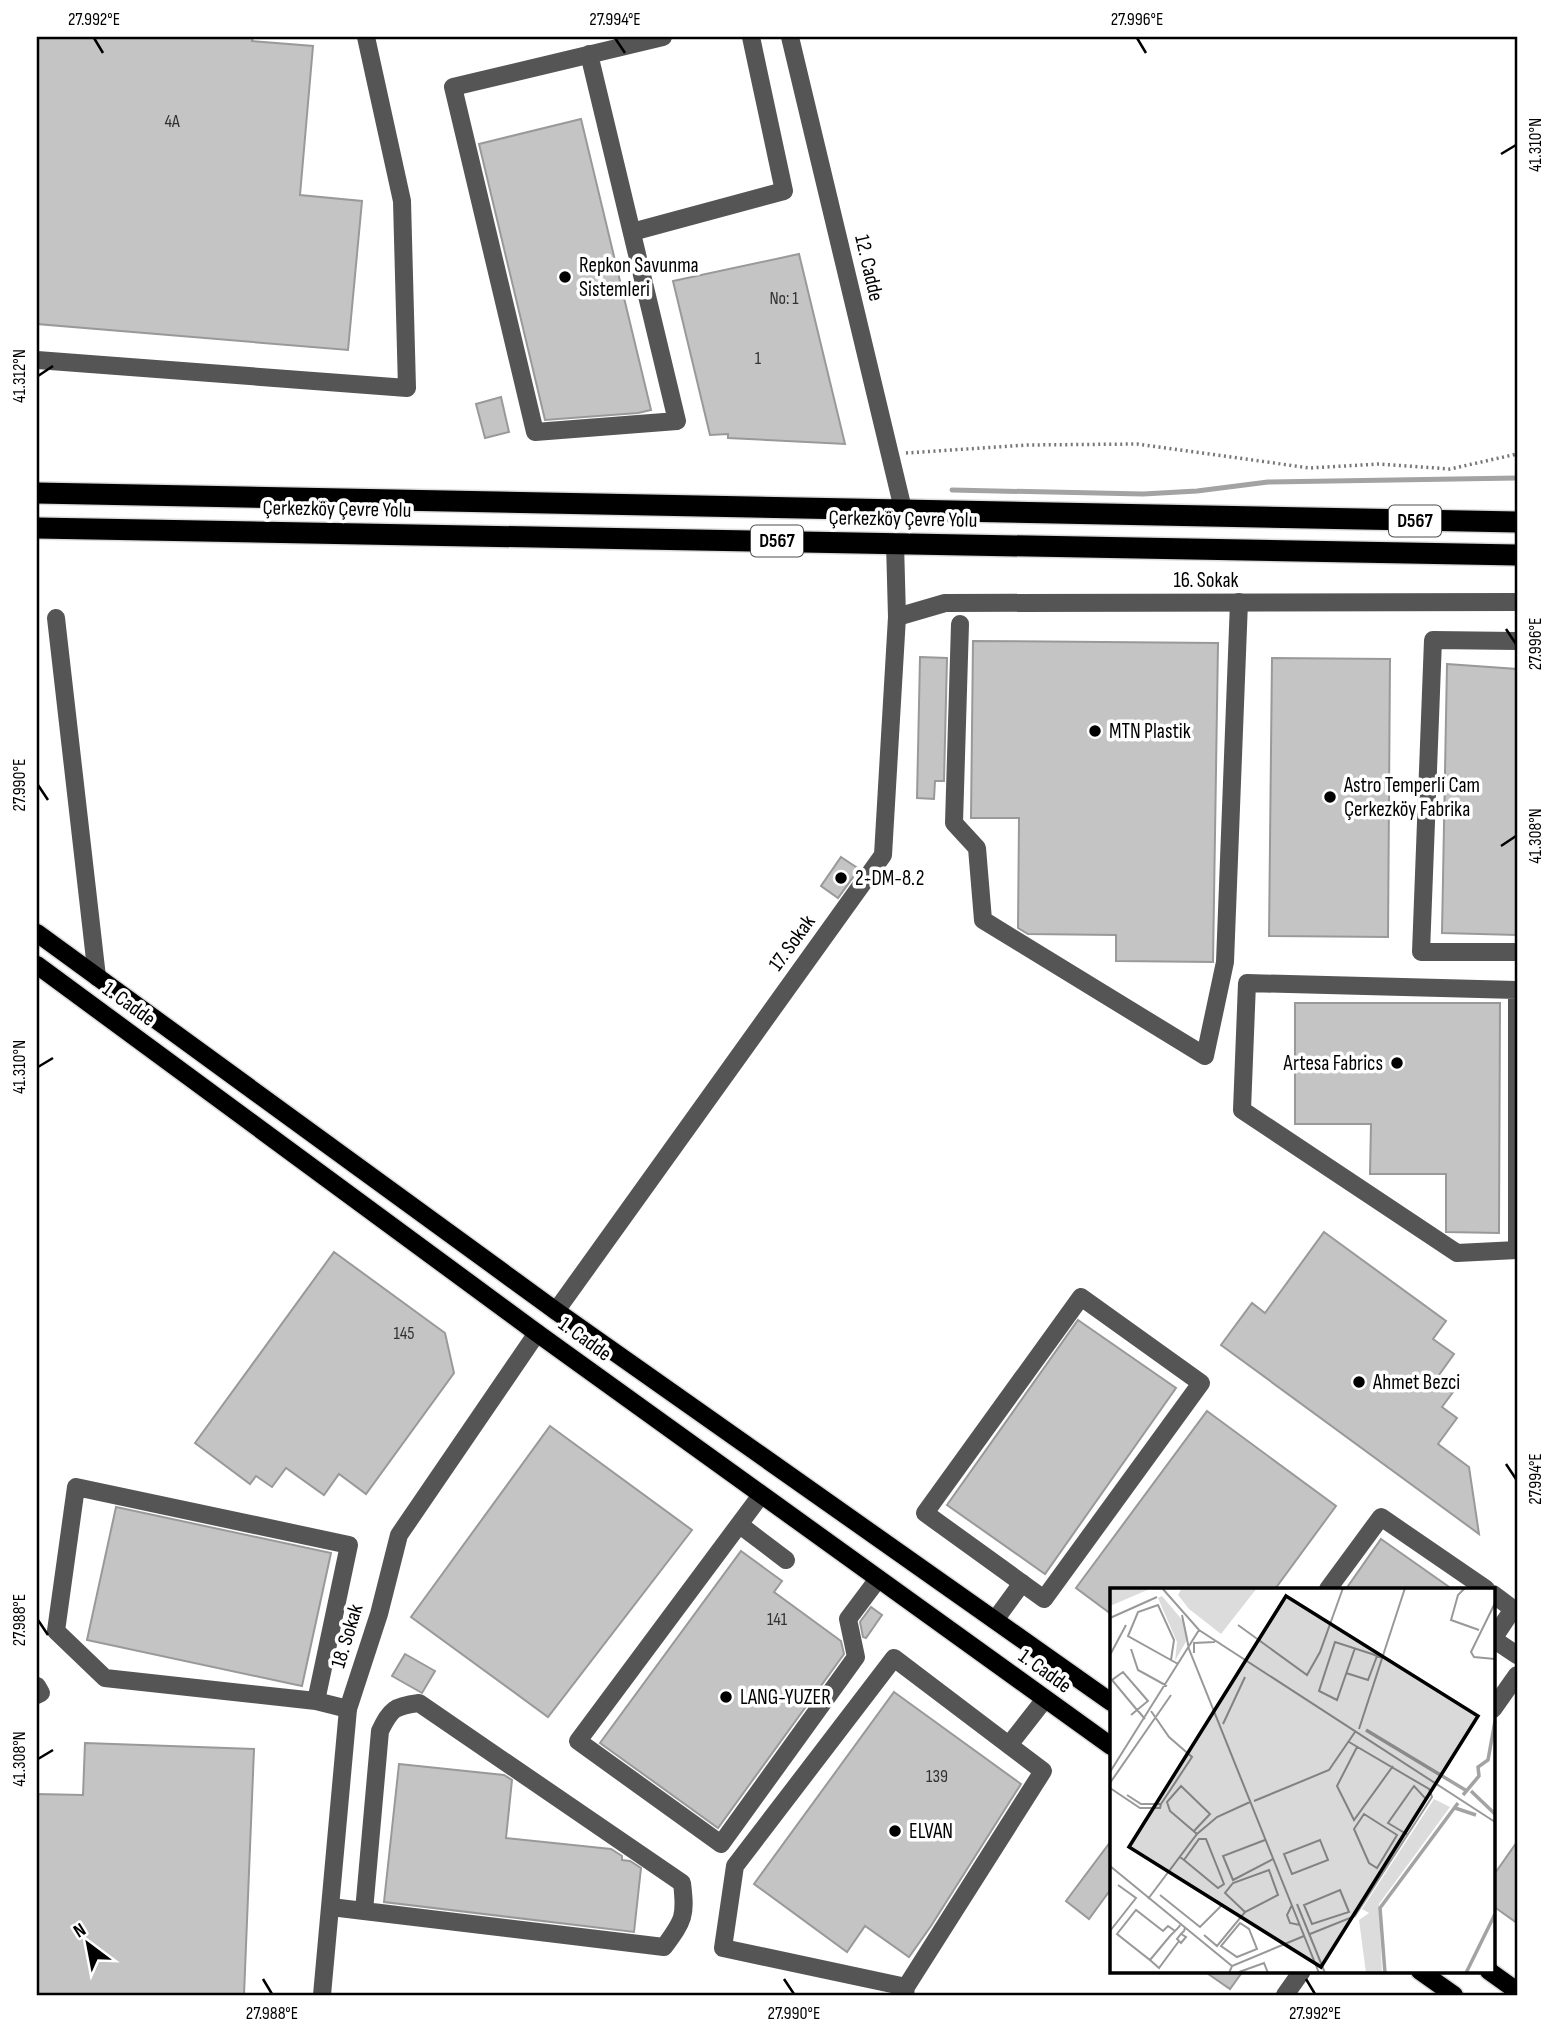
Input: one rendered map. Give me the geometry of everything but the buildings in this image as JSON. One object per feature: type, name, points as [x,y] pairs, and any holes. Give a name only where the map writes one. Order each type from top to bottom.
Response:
[{"type":"highway","name":"D567","points":[[37,493],[1517,522]]},
{"type":"highway","name":"Çerkezköy Çevre Yolu","points":[[37,528],[1517,555]]},
{"type":"main road","name":"1. Cadde","points":[[37,933],[556,1311],[1110,1701]]},
{"type":"main road","name":"1. Cadde","points":[[37,965],[537,1333],[1110,1745]]},
{"type":"main road","points":[[1421,1972],[1454,1995]]},
{"type":"main road","points":[[1490,1972],[1517,1991]]},
{"type":"street","points":[[37,360],[407,388],[402,201],[366,37]]},
{"type":"street","points":[[589,54],[677,421],[535,432],[453,87],[589,54],[663,37]]},
{"type":"street","points":[[632,232],[784,191],[751,37]]},
{"type":"street","name":"12. Cadde","points":[[790,37],[903,509]]},
{"type":"street","name":"17. Sokak","points":[[556,1311],[883,855],[897,617],[895,543]]},
{"type":"street","name":"16. Sokak","points":[[897,617],[946,603],[1517,602]]},
{"type":"street","points":[[960,624],[954,823],[977,848],[983,920],[1205,1056],[1225,962],[1239,603]]},
{"type":"street","points":[[56,618],[97,977]]},
{"type":"street","points":[[1517,641],[1433,640],[1421,952],[1517,952]]},
{"type":"street","points":[[1247,983],[1517,990],[1517,1172],[1517,1251],[1457,1253],[1242,1110],[1247,983]]},
{"type":"street","points":[[1081,1297],[1201,1383],[1044,1599],[1022,1583],[925,1513],[1081,1297]]},
{"type":"street","name":"18. Sokak","points":[[322,1995],[348,1709],[379,1614],[400,1535],[537,1333]]},
{"type":"street","points":[[316,1701],[349,1545],[76,1487],[56,1631],[106,1678],[316,1701],[348,1709]]},
{"type":"street","points":[[761,1495],[578,1741],[720,1844],[856,1657],[848,1619],[878,1579]]},
{"type":"street","points":[[1329,1588],[1381,1517],[1485,1588]]},
{"type":"street","points":[[740,1525],[786,1560]]},
{"type":"street","points":[[995,1620],[1022,1583]]},
{"type":"street","points":[[1494,1595],[1513,1609],[1494,1638]]},
{"type":"street","points":[[1494,1640],[1517,1655]]},
{"type":"street","points":[[894,1658],[1043,1771],[906,1991],[723,1948],[736,1866],[894,1658]]},
{"type":"street","points":[[1494,1708],[1517,1675]]},
{"type":"street","points":[[37,1686],[40,1693],[37,1695]]},
{"type":"street","points":[[1009,1745],[1045,1699]]},
{"type":"street","points":[[331,1907],[364,1911],[664,1947],[682,1923],[685,1905],[682,1883],[419,1703],[398,1706],[389,1714],[380,1731],[364,1911]]},
{"type":"street","points":[[1285,1995],[1301,1972]]},
{"type":"path","points":[[890,454],[1027,445],[1137,444],[1310,468],[1379,464],[1450,469],[1517,454]]},
{"type":"waterway","points":[[952,490],[1143,494],[1197,491],[1268,482],[1517,478]]},
{"type":"place","name":"Repkon Savunma Sistemleri","points":[[565,277]]},
{"type":"place","name":"MTN Plastik","points":[[1095,731]]},
{"type":"place","name":"Astro Temperli Cam Çerkezköy Fabrika","points":[[1330,797]]},
{"type":"place","name":"2-DM-8.2","points":[[841,878]]},
{"type":"place","name":"Artesa Fabrics","points":[[1397,1063]]},
{"type":"place","name":"Ahmet Bezci","points":[[1359,1382]]},
{"type":"place","name":"LANG-YUZER","points":[[726,1697]]},
{"type":"place","name":"ELVAN","points":[[895,1831]]}]
